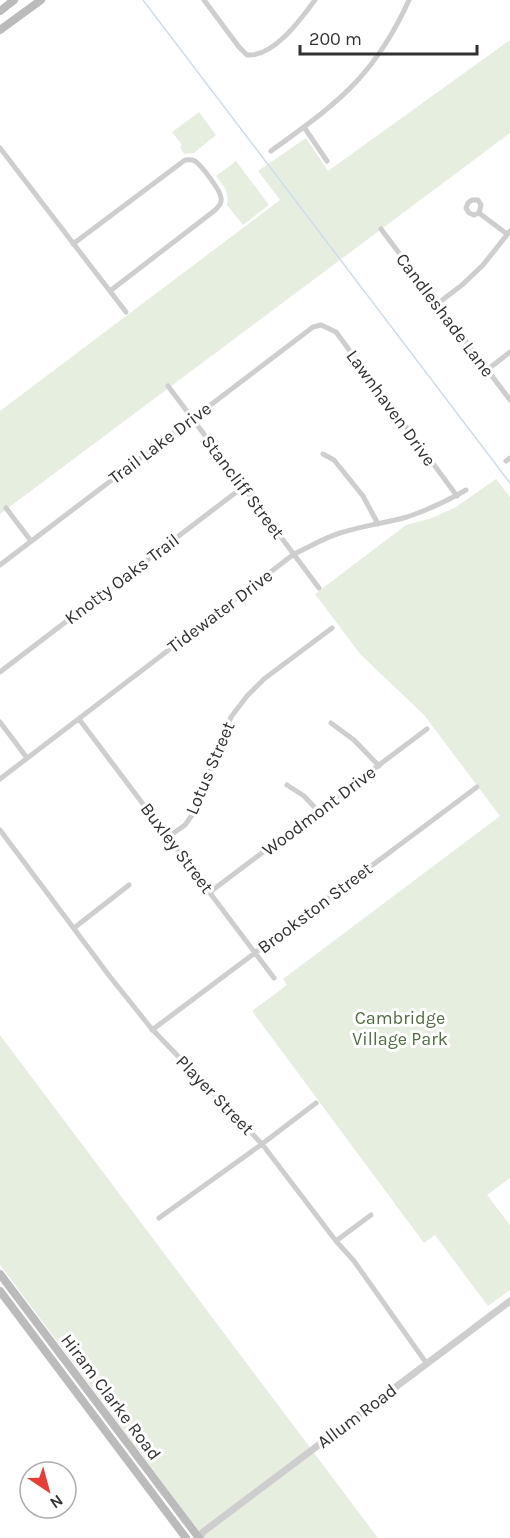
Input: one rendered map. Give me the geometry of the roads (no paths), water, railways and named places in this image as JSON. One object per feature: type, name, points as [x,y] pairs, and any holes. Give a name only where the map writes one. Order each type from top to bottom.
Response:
[{"type":"main road","points":[[0,11],[14,0]]},
{"type":"main road","points":[[0,30],[40,0]]},
{"type":"main road","name":"Hiram Clarke Road","points":[[0,1274],[199,1535]]},
{"type":"main road","name":"Hiram Clarke Road","points":[[0,1291],[185,1538]]},
{"type":"main road","points":[[37,1341],[46,1335]]},
{"type":"main road","points":[[83,1402],[91,1396]]},
{"type":"main road","points":[[128,1461],[136,1455]]},
{"type":"main road","points":[[185,1538],[199,1535]]},
{"type":"street","points":[[204,0],[247,56],[265,52],[280,40],[296,25],[315,0]]},
{"type":"street","points":[[271,151],[304,128],[358,81],[383,49],[409,0]]},
{"type":"street","points":[[304,128],[327,161]]},
{"type":"street","points":[[0,148],[126,312]]},
{"type":"street","points":[[74,244],[179,163],[188,160],[200,165],[219,191],[220,205],[110,291]]},
{"type":"street","points":[[437,304],[462,285],[509,233],[480,213]]},
{"type":"street","name":"Candleshade Lane","points":[[381,229],[510,400]]},
{"type":"street","name":"Trail Lake Drive","points":[[0,566],[313,327],[321,325]]},
{"type":"street","name":"Lawnhaven Drive","points":[[321,325],[336,332],[457,496]]},
{"type":"street","points":[[487,370],[510,352]]},
{"type":"street","name":"Stancliff Street","points":[[168,386],[319,588]]},
{"type":"street","points":[[323,454],[334,460],[349,478],[370,506],[378,524]]},
{"type":"street","name":"Knotty Oaks Trail","points":[[0,672],[243,487]]},
{"type":"street","name":"Tidewater Drive","points":[[0,779],[294,554],[340,533],[428,510],[466,490]]},
{"type":"street","points":[[6,508],[31,542]]},
{"type":"street","name":"Lotus Street","points":[[168,837],[184,825],[195,812],[231,717],[247,696],[264,679],[332,628]]},
{"type":"street","name":"Buxley Street","points":[[80,719],[274,978]]},
{"type":"street","points":[[0,722],[27,758]]},
{"type":"street","points":[[331,723],[354,740],[379,766]]},
{"type":"street","name":"Woodmont Drive","points":[[210,892],[427,729]]},
{"type":"street","points":[[287,785],[304,796],[318,812]]},
{"type":"street","name":"Brookston Street","points":[[152,1030],[477,787]]},
{"type":"street","name":"Player Street","points":[[0,830],[152,1030],[262,1144],[354,1261],[427,1364]]},
{"type":"street","points":[[74,928],[129,885]]},
{"type":"street","points":[[159,1218],[316,1103]]},
{"type":"street","points":[[336,1241],[371,1215]]},
{"type":"street","name":"Allum Road","points":[[199,1535],[510,1301]]},
{"type":"waterway","points":[[143,0],[510,483]]},
{"type":"park label","name":"Cambridge Village Park","points":[[400,1028]]}]
